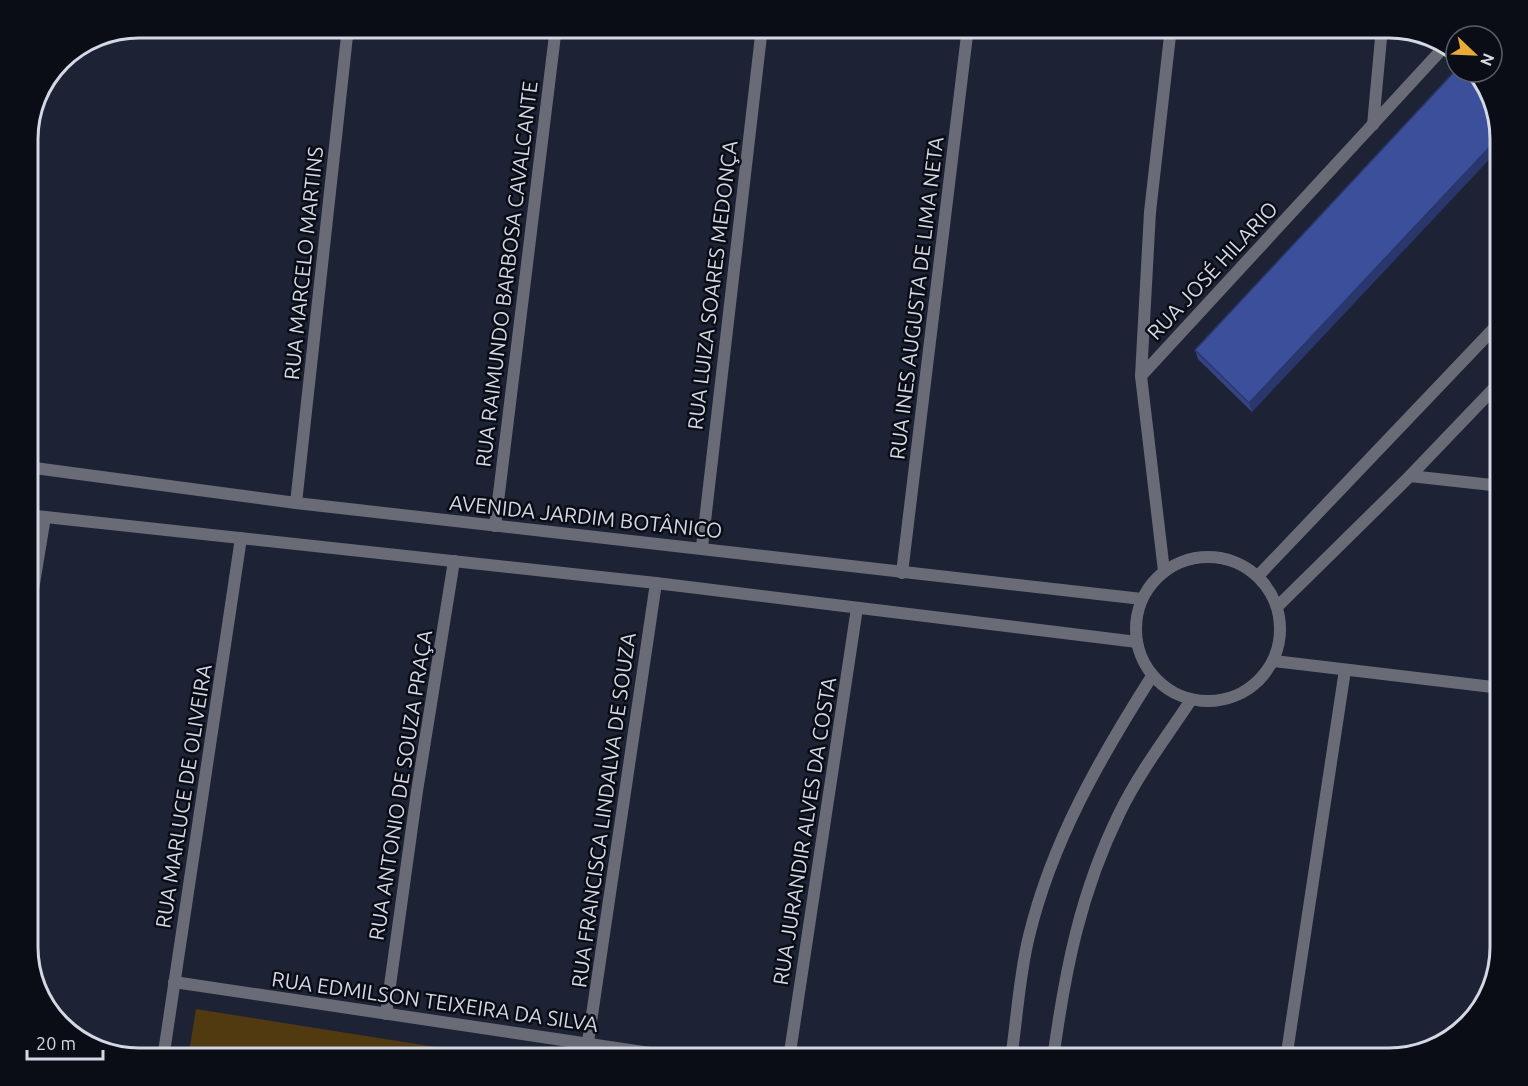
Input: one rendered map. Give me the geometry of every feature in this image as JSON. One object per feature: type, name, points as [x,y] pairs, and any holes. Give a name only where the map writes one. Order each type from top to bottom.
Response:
[{"type":"street","name":"RUA MARCELO MARTINS","points":[[296,503],[347,38]]},
{"type":"street","name":"RUA RAIMUNDO BARBOSA CAVALCANTE","points":[[495,526],[555,38]]},
{"type":"street","name":"RUA LUIZA SOARES MEDONÇA","points":[[702,548],[761,38]]},
{"type":"street","name":"RUA INES AUGUSTA DE LIMA NETA","points":[[902,573],[967,38]]},
{"type":"street","points":[[1164,571],[1141,376],[1150,212],[1169,38]]},
{"type":"street","points":[[1373,125],[1381,38]]},
{"type":"street","name":"RUA JOSÉ HILARIO","points":[[1141,376],[1440,51]]},
{"type":"street","points":[[1258,576],[1490,333]]},
{"type":"street","points":[[1278,606],[1410,476],[1490,392]]},
{"type":"street","name":"AVENIDA JARDIM BOTÂNICO","points":[[38,468],[296,503],[702,548],[902,573],[1142,598]]},
{"type":"street","points":[[1410,476],[1490,485]]},
{"type":"street","points":[[38,516],[656,583],[1137,642]]},
{"type":"street","points":[[38,559],[45,517]]},
{"type":"street","name":"RUA MARLUCE DE OLIVEIRA","points":[[165,1048],[241,538]]},
{"type":"street","points":[[1202,556],[1222,557],[1242,563],[1258,576],[1270,590],[1278,606],[1281,634],[1274,661],[1263,677],[1247,690],[1220,700],[1191,700],[1170,691],[1152,676],[1142,660],[1137,642],[1136,620],[1142,598],[1151,584],[1164,571],[1182,561],[1202,556]]},
{"type":"street","name":"RUA ANTONIO DE SOUZA PRAÇA","points":[[386,1014],[417,791],[454,561]]},
{"type":"street","name":"RUA FRANCISCA LINDALVA DE SOUZA","points":[[588,1042],[656,583]]},
{"type":"street","name":"RUA JURANDIR ALVES DA COSTA","points":[[791,1048],[857,608]]},
{"type":"street","points":[[1274,661],[1490,687]]},
{"type":"street","points":[[1288,1048],[1308,898],[1345,670]]},
{"type":"street","points":[[1013,1048],[1029,937],[1053,857],[1087,782],[1152,676]]},
{"type":"street","points":[[1055,1048],[1072,938],[1104,845],[1121,810],[1191,700]]},
{"type":"street","name":"RUA EDMILSON TEIXEIRA DA SILVA","points":[[174,982],[624,1048]]},
{"type":"shaded area","points":[[196,1009],[442,1048],[190,1048]]},
{"type":"building","points":[[1444,83],[1474,84],[1489,119],[1490,147],[1249,403],[1195,350]]}]
